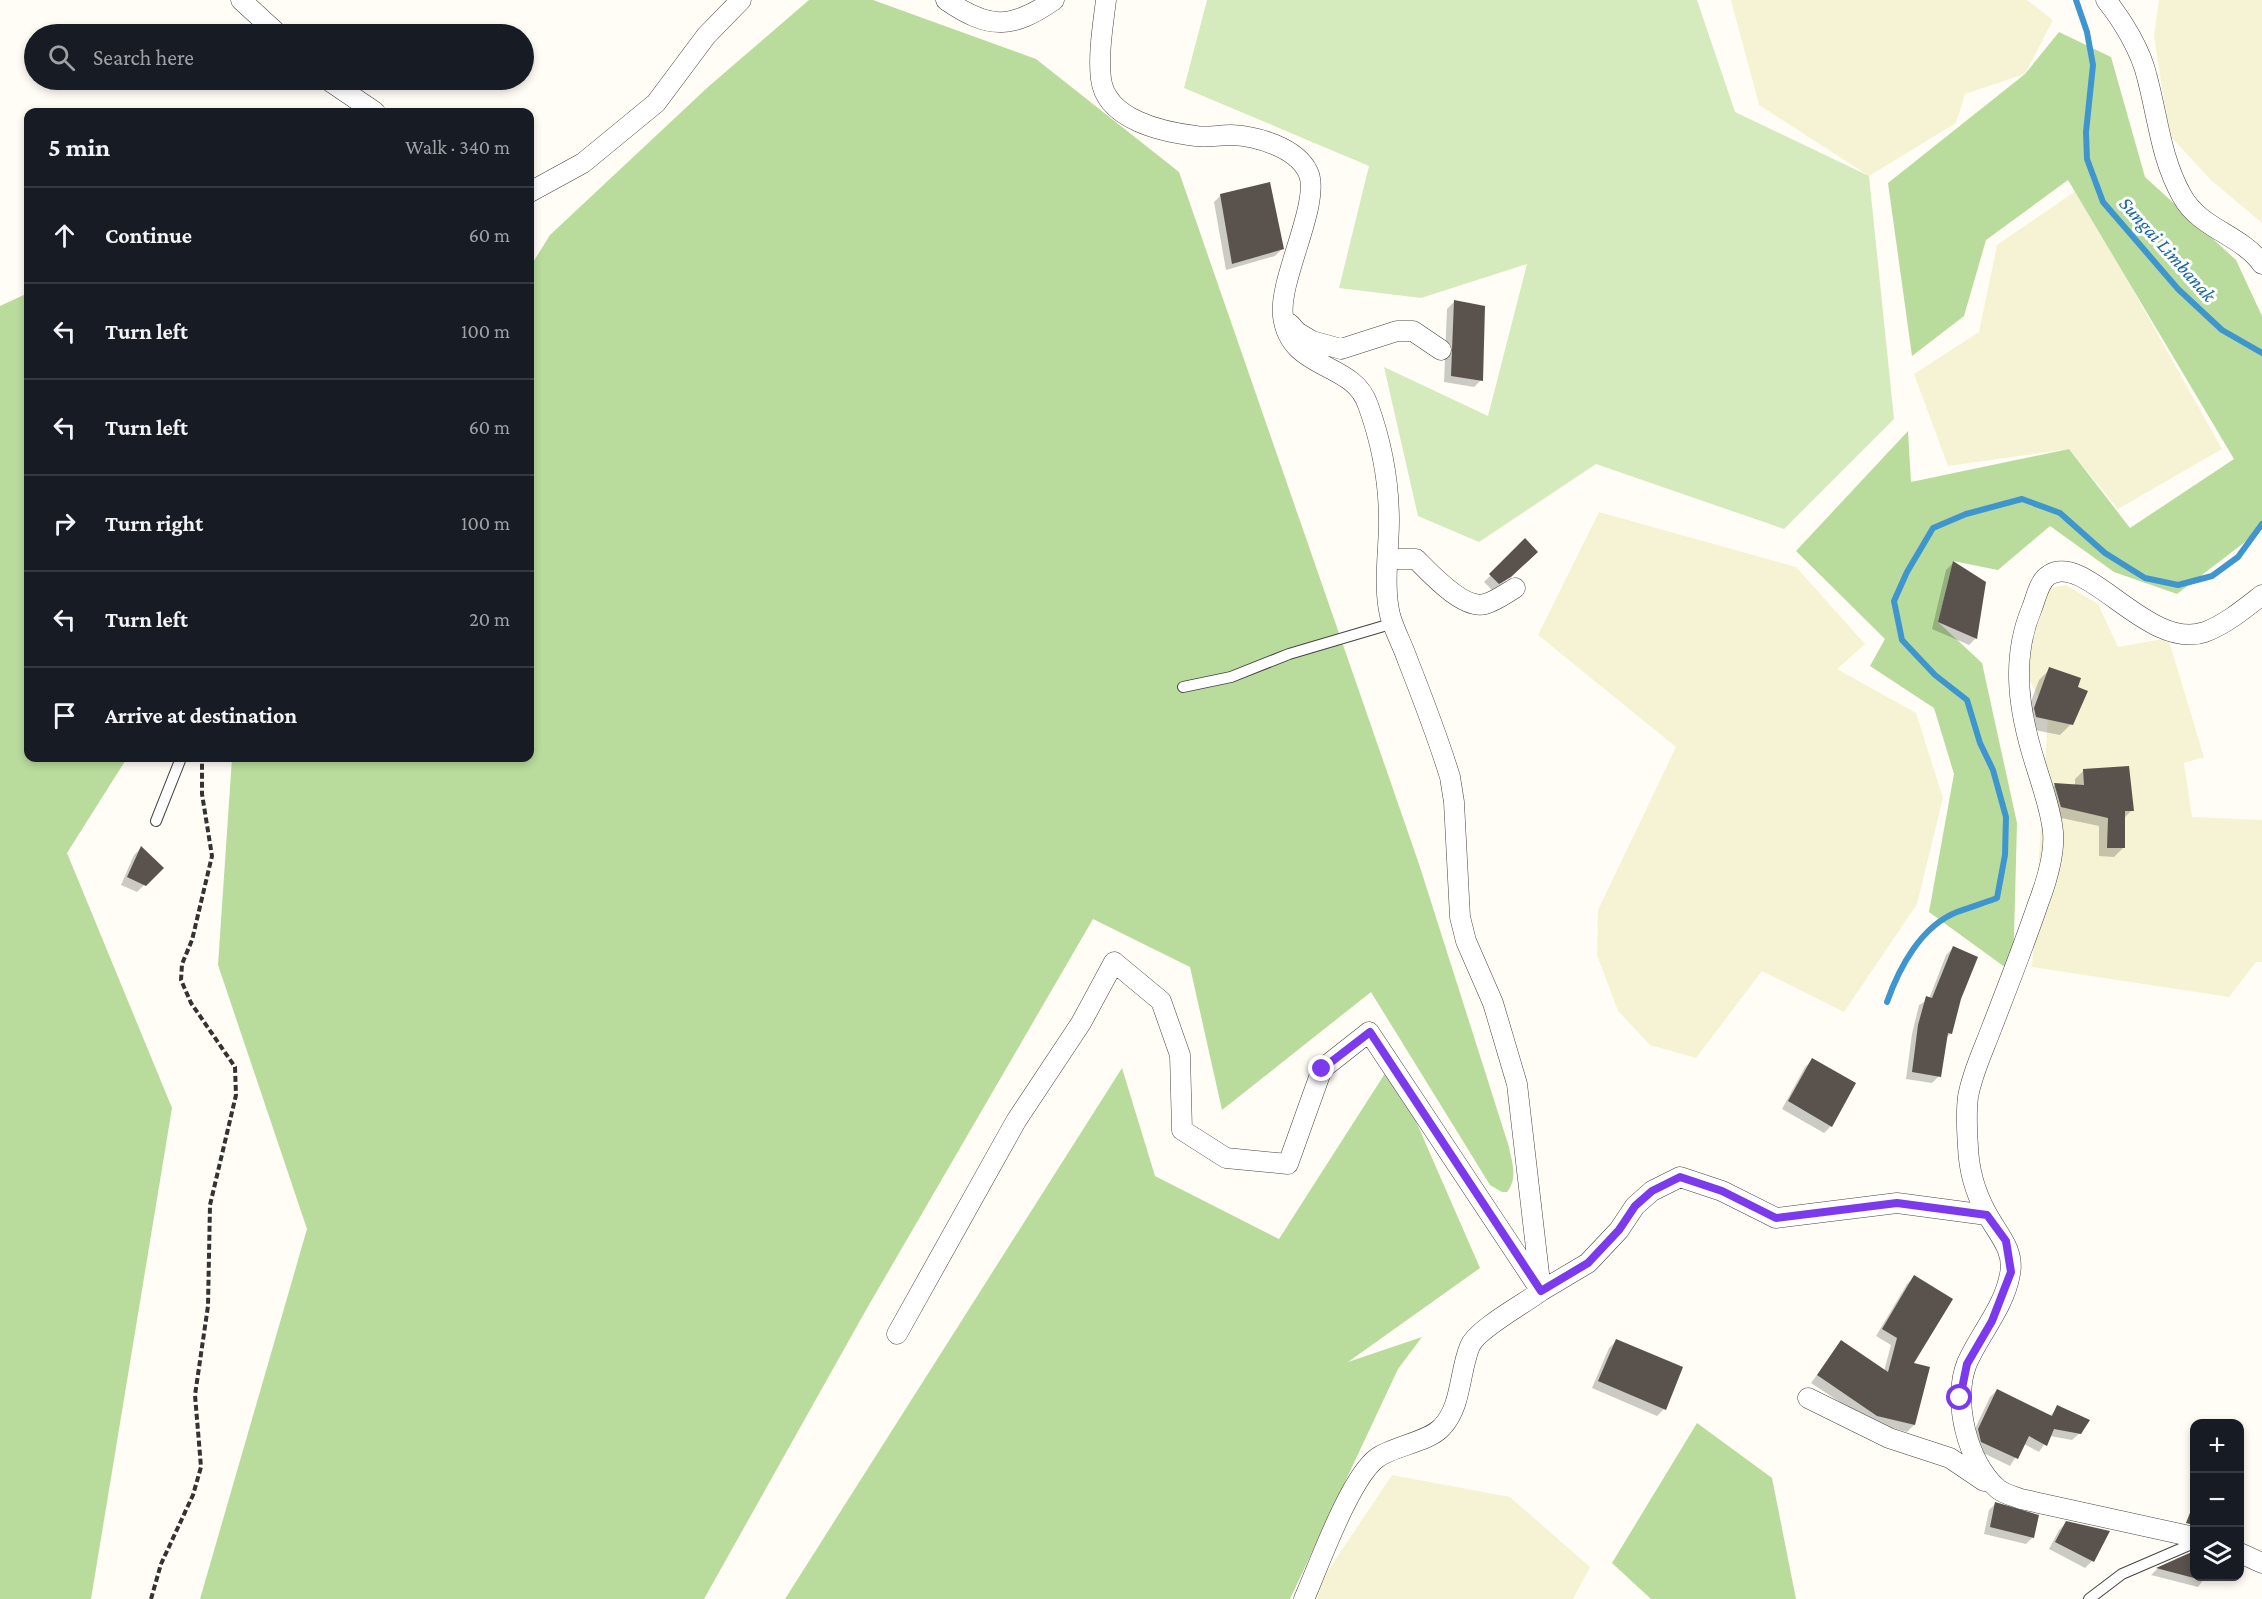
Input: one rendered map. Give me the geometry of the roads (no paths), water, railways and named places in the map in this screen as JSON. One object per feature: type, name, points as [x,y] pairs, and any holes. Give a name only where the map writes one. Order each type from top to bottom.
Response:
[{"type":"street","points":[[241,0],[267,24]]},
{"type":"street","points":[[534,192],[582,163],[656,103],[706,36],[741,0]]},
{"type":"street","points":[[946,0],[969,16],[997,22],[1014,21],[1038,11],[1054,0]]},
{"type":"street","points":[[1106,0],[1101,81],[1107,96],[1122,113],[1170,131],[1199,137],[1230,135],[1258,139],[1300,160],[1309,173],[1311,186],[1309,208],[1299,234],[1282,315],[1296,346],[1308,358],[1348,377],[1365,397],[1379,439],[1387,489],[1390,614],[1450,777],[1454,802],[1460,917],[1466,941],[1493,1003],[1517,1084],[1541,1291]]},
{"type":"street","points":[[2106,0],[2130,39],[2147,75],[2168,170],[2183,200],[2214,229],[2254,253],[2262,264]]},
{"type":"street","points":[[343,90],[369,108]]},
{"type":"street","points":[[1282,315],[1297,332],[1312,341],[1341,349],[1397,331],[1413,331],[1441,350]]},
{"type":"street","points":[[1389,559],[1416,559],[1447,589],[1470,602],[1483,605],[1515,588]]},
{"type":"street","points":[[2000,1492],[1985,1476],[1972,1455],[1960,1398],[1967,1364],[1992,1321],[2011,1272],[2006,1241],[1987,1215],[1973,1183],[1968,1148],[1968,1098],[2046,882],[2054,833],[2028,742],[2020,699],[2018,653],[2024,626],[2038,588],[2048,575],[2059,573],[2076,574],[2154,627],[2180,634],[2203,633],[2236,615],[2262,595]]},
{"type":"street","points":[[897,1334],[1016,1120],[1081,1023],[1114,962],[1161,1001],[1180,1055],[1182,1130],[1226,1158],[1288,1164],[1322,1069],[1370,1032],[1541,1291]]},
{"type":"street","points":[[1304,1599],[1361,1474],[1378,1457],[1441,1429],[1453,1412],[1470,1346],[1481,1331],[1588,1263],[1619,1230],[1635,1206],[1652,1191],[1680,1177],[1722,1191],[1776,1218],[1897,1203],[1987,1215]]},
{"type":"street","points":[[1808,1398],[1889,1438],[1950,1458],[2000,1492],[2020,1499],[2190,1536]]},
{"type":"street","points":[[2244,1555],[2262,1563]]},
{"type":"lane","points":[[1183,687],[1231,677],[1288,654],[1394,623]]},
{"type":"lane","points":[[156,821],[179,762]]},
{"type":"lane","points":[[2089,1599],[2122,1574],[2190,1545]]},
{"type":"waterway","name":"Sungai Limbanak","points":[[2076,0],[2087,32],[2093,65],[2086,132],[2087,159],[2103,202],[2178,289],[2222,330],[2262,353]]},
{"type":"waterway","name":"Sungai Limbanak","points":[[1887,1002],[1905,962],[1933,927],[1944,918],[1957,912],[1997,898],[2005,855],[2006,817],[1993,770],[1980,743],[1967,700],[1935,675],[1902,640],[1894,601],[1907,572],[1933,528],[1966,514],[2022,499],[2060,513],[2105,553],[2145,578],[2178,585],[2212,576],[2238,557],[2262,524]]}]
